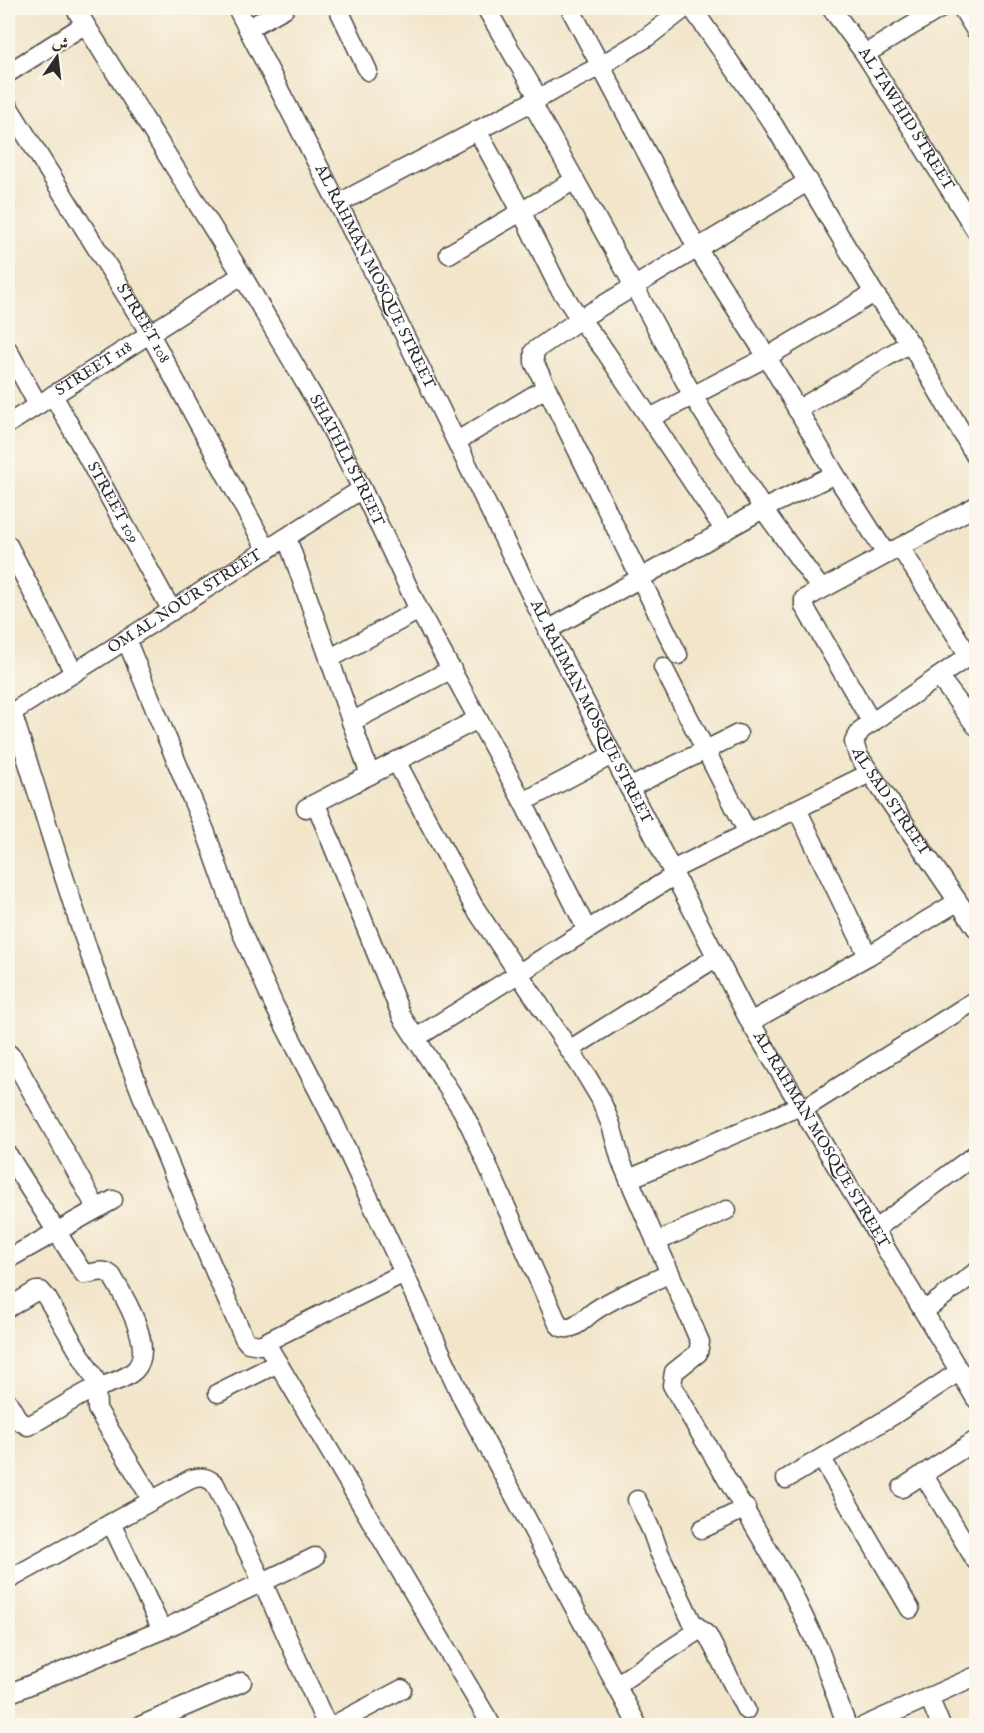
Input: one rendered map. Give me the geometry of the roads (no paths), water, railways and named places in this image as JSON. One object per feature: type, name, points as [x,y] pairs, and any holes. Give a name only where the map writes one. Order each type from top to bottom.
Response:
[{"type":"street","name":"SHATHLI STREET","points":[[75,8],[242,275],[325,417],[419,610],[523,802],[587,930]]},
{"type":"street","name":"AL RAHMAN MOSQUE STREET","points":[[237,8],[339,203],[548,630],[750,1022],[976,1399]]},
{"type":"street","points":[[249,28],[285,8]]},
{"type":"street","points":[[338,8],[368,70]]},
{"type":"street","points":[[486,8],[575,180],[693,396],[764,509],[821,589]]},
{"type":"street","points":[[570,8],[697,248],[767,357],[835,474],[973,654]]},
{"type":"street","points":[[339,203],[600,66],[646,38],[685,8]]},
{"type":"street","points":[[692,8],[773,124],[874,293],[909,343],[976,457]]},
{"type":"street","name":"AL TAWHID STREET","points":[[831,8],[864,54],[976,231]]},
{"type":"street","points":[[864,54],[941,8]]},
{"type":"street","points":[[962,8],[976,30]]},
{"type":"street","points":[[8,73],[84,24]]},
{"type":"street","name":"STREET 108","points":[[8,106],[150,333],[267,550]]},
{"type":"street","points":[[477,130],[521,211],[553,278],[580,319],[597,339],[725,531]]},
{"type":"street","points":[[449,254],[575,180]]},
{"type":"street","points":[[678,655],[546,388],[534,362],[534,351],[580,319],[809,181]]},
{"type":"street","name":"STREET 118","points":[[8,424],[242,275]]},
{"type":"street","points":[[650,418],[767,357],[874,293]]},
{"type":"street","points":[[797,410],[909,343]]},
{"type":"street","name":"STREET 109","points":[[8,350],[46,400],[172,610]]},
{"type":"street","points":[[457,441],[546,388]]},
{"type":"street","points":[[548,630],[764,509],[835,474]]},
{"type":"street","name":"OM AL NOUR STREET","points":[[10,714],[362,489]]},
{"type":"street","points":[[872,723],[804,606],[804,599],[976,506]]},
{"type":"street","points":[[286,538],[370,775]]},
{"type":"street","points":[[8,545],[74,673]]},
{"type":"street","points":[[329,659],[419,610]]},
{"type":"street","points":[[126,639],[206,833],[241,931],[274,1005],[331,1116],[464,1402],[638,1725]]},
{"type":"street","name":"AL SAD STREET","points":[[973,654],[861,730],[855,742],[858,755],[976,928]]},
{"type":"street","points":[[663,667],[748,833]]},
{"type":"street","points":[[351,722],[452,669]]},
{"type":"street","points":[[939,677],[976,726]]},
{"type":"street","points":[[10,714],[82,930],[166,1155],[244,1338],[254,1346],[266,1343],[404,1274]]},
{"type":"street","points":[[478,719],[311,806],[402,1017],[462,1110],[561,1327],[569,1328],[578,1324],[601,1307],[670,1273]]},
{"type":"street","points":[[629,788],[738,734]]},
{"type":"street","points":[[523,802],[612,755]]},
{"type":"street","points":[[396,762],[473,905],[600,1098],[629,1179],[700,1342],[698,1353],[674,1372],[672,1385],[746,1508],[788,1584],[819,1649],[847,1725]]},
{"type":"street","points":[[416,1038],[587,930],[673,872],[870,773]]},
{"type":"street","points":[[796,809],[868,956]]},
{"type":"street","points":[[750,1022],[868,956],[957,902]]},
{"type":"street","points":[[569,1050],[717,957]]},
{"type":"street","points":[[629,1179],[801,1108],[976,1000]]},
{"type":"street","points":[[8,1053],[105,1205],[8,1259]]},
{"type":"street","points":[[874,1230],[976,1154]]},
{"type":"street","points":[[8,1159],[84,1274],[101,1270],[107,1271],[112,1276],[135,1317],[141,1353],[135,1369],[117,1381],[98,1388],[28,1426],[19,1421],[8,1402]]},
{"type":"street","points":[[656,1242],[727,1210]]},
{"type":"street","points":[[924,1311],[976,1272]]},
{"type":"street","points":[[8,1308],[36,1291],[44,1294],[93,1375],[98,1388],[97,1409],[152,1500]]},
{"type":"street","points":[[266,1343],[492,1725]]},
{"type":"street","points":[[218,1393],[278,1363]]},
{"type":"street","points":[[786,1479],[892,1416],[960,1371]]},
{"type":"street","points":[[902,1488],[976,1440]]},
{"type":"street","points":[[822,1459],[910,1609]]},
{"type":"street","points":[[923,1474],[976,1561]]},
{"type":"street","points":[[8,1580],[152,1500],[201,1476],[215,1484],[329,1725],[402,1689]]},
{"type":"street","points":[[637,1500],[652,1532],[658,1552],[692,1622],[708,1636],[746,1710]]},
{"type":"street","points":[[702,1529],[746,1508]]},
{"type":"street","points":[[111,1523],[162,1630]]},
{"type":"street","points":[[8,1694],[162,1630],[315,1557]]},
{"type":"street","points":[[616,1685],[699,1630]]},
{"type":"street","points":[[864,1725],[976,1676]]},
{"type":"street","points":[[140,1725],[242,1682]]},
{"type":"street","points":[[928,1697],[941,1725]]}]
